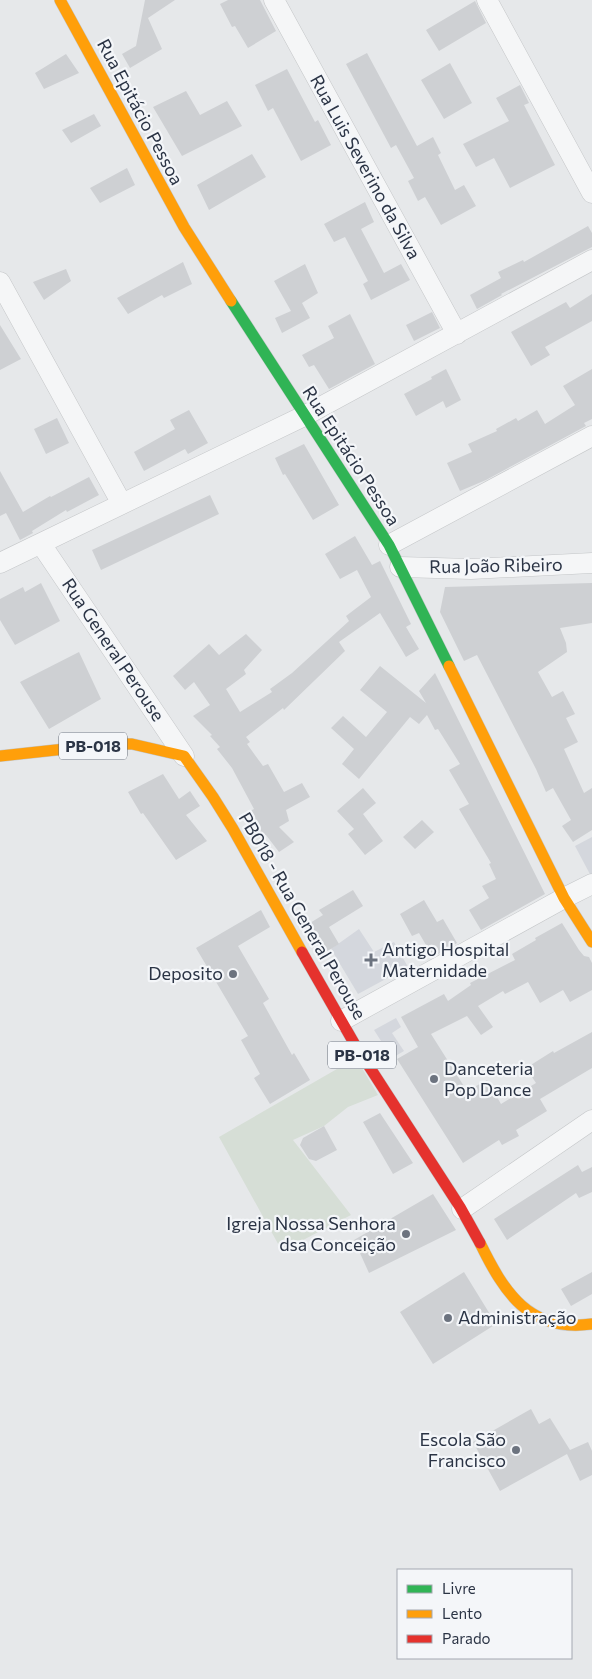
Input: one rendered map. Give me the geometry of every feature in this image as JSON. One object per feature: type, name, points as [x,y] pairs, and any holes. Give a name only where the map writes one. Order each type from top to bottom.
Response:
[{"type":"street","name":"Rua Epitácio Pessoa","points":[[60,0],[184,228],[388,545],[564,898],[592,942]]},
{"type":"street","name":"Rua Luis Severino da Silva","points":[[274,0],[457,334]]},
{"type":"street","points":[[487,0],[592,193]]},
{"type":"street","points":[[0,563],[304,416],[592,260]]},
{"type":"street","points":[[0,282],[122,504]]},
{"type":"street","points":[[388,545],[592,436]]},
{"type":"street","name":"Rua General Perouse","points":[[41,544],[184,756]]},
{"type":"street","name":"Rua João Ribeiro","points":[[400,567],[471,569],[592,563]]},
{"type":"street","name":"PB-018","points":[[0,756],[111,744],[132,744],[184,756]]},
{"type":"street","name":"PB018 - Rua General Perouse","points":[[184,756],[217,802],[341,1021],[462,1209],[509,1293],[536,1316],[566,1325],[583,1326],[592,1324]]},
{"type":"street","points":[[341,1021],[592,884]]},
{"type":"street","points":[[462,1209],[592,1120]]},
{"type":"shaded area","points":[[592,837],[592,878],[575,846]]},
{"type":"shaded area","name":"Antigo Hospital Maternidade","points":[[359,929],[374,952],[394,942],[408,967],[358,994],[331,949]]},
{"type":"shaded area","points":[[396,1018],[401,1027],[392,1033],[404,1051],[392,1058],[374,1030]]},
{"type":"shaded area","points":[[356,1058],[378,1095],[348,1107],[324,1126],[293,1140],[351,1215],[282,1251],[219,1137]]},
{"type":"building","points":[[145,0],[175,0],[148,18],[162,49],[130,68],[122,54],[136,46]]},
{"type":"building","points":[[228,0],[260,0],[276,31],[248,48],[235,26],[232,27],[220,4]]},
{"type":"building","points":[[475,1],[486,23],[439,51],[426,30]]},
{"type":"building","points":[[367,53],[417,146],[433,137],[441,153],[438,155],[455,190],[464,185],[476,206],[441,225],[425,197],[418,201],[408,181],[414,178],[396,145],[391,148],[346,64]]},
{"type":"building","points":[[66,54],[79,73],[44,89],[35,73]]},
{"type":"building","points":[[450,63],[472,103],[444,119],[421,80]]},
{"type":"building","points":[[287,69],[315,122],[318,120],[331,145],[301,161],[273,108],[268,111],[255,85]]},
{"type":"building","points":[[520,85],[529,103],[524,105],[555,165],[510,188],[494,158],[476,167],[463,144],[509,121],[496,98]]},
{"type":"building","points":[[186,91],[200,115],[227,101],[242,126],[182,156],[153,107]]},
{"type":"building","points":[[94,114],[101,126],[71,143],[62,130]]},
{"type":"building","points":[[252,154],[266,177],[209,210],[197,185]]},
{"type":"building","points":[[127,168],[135,185],[100,203],[90,188]]},
{"type":"building","points":[[365,202],[374,222],[361,229],[384,273],[401,264],[410,280],[371,300],[363,284],[368,281],[345,237],[334,242],[324,224]]},
{"type":"building","points":[[588,226],[592,233],[592,247],[501,294],[477,309],[470,295],[501,278],[498,272],[523,260],[524,262]]},
{"type":"building","points":[[183,262],[192,284],[164,298],[162,295],[128,314],[117,298]]},
{"type":"building","points":[[305,264],[318,293],[302,303],[310,318],[282,333],[275,318],[291,311],[274,281]]},
{"type":"building","points":[[66,269],[71,281],[44,300],[33,282]]},
{"type":"building","points":[[592,294],[592,321],[545,347],[550,355],[531,366],[511,332],[566,302],[570,308]]},
{"type":"building","points":[[432,312],[440,328],[414,341],[406,325]]},
{"type":"building","points":[[350,314],[375,364],[329,389],[314,365],[309,367],[302,355],[334,338],[328,326]]},
{"type":"building","points":[[0,325],[21,359],[0,370]]},
{"type":"building","points":[[446,369],[461,400],[446,408],[443,401],[416,416],[404,394]]},
{"type":"building","points":[[592,369],[592,419],[584,423],[586,426],[486,480],[460,491],[447,463],[472,452],[468,444],[497,431],[496,429],[516,418],[518,421],[537,410],[545,424],[575,405],[563,386]]},
{"type":"building","points":[[189,410],[208,443],[188,454],[185,449],[144,471],[134,452],[175,429],[170,420]]},
{"type":"building","points":[[57,418],[69,443],[46,454],[34,429]]},
{"type":"building","points":[[304,444],[339,505],[313,520],[285,474],[283,475],[275,458]]},
{"type":"building","points":[[0,471],[23,512],[89,477],[99,495],[67,512],[66,510],[20,540],[6,513],[0,516]]},
{"type":"building","points":[[210,495],[219,514],[101,570],[92,550]]},
{"type":"building","points":[[355,536],[372,565],[380,561],[411,624],[406,627],[419,649],[406,657],[380,613],[339,642],[345,651],[284,710],[283,708],[246,737],[250,742],[247,744],[263,766],[268,764],[284,792],[302,783],[310,797],[286,810],[289,821],[279,827],[294,842],[279,852],[266,835],[263,837],[250,811],[254,809],[232,768],[217,749],[220,747],[210,736],[212,735],[193,716],[210,705],[194,682],[185,690],[173,676],[209,644],[219,655],[246,634],[262,650],[244,670],[246,674],[226,689],[240,712],[272,692],[270,689],[292,673],[349,621],[346,616],[371,597],[357,570],[340,579],[325,554]]},
{"type":"building","points":[[41,583],[60,621],[15,645],[0,620],[0,599],[23,587],[25,592]]},
{"type":"building","points":[[592,583],[592,623],[560,628],[566,643],[567,652],[538,672],[552,697],[563,691],[575,714],[566,718],[578,742],[564,749],[584,793],[592,788],[592,830],[573,842],[562,826],[571,820],[553,788],[546,792],[477,655],[464,661],[440,612],[445,587]]},
{"type":"building","points":[[79,652],[101,699],[49,729],[20,682]]},
{"type":"building","points":[[380,666],[426,703],[419,691],[435,673],[545,894],[481,930],[469,910],[489,898],[482,886],[496,879],[489,864],[491,863],[459,809],[469,804],[449,770],[460,764],[438,729],[435,730],[427,715],[419,724],[410,717],[359,779],[342,764],[354,749],[331,728],[343,716],[366,737],[387,712],[360,690]]},
{"type":"building","points":[[163,774],[179,799],[190,791],[200,806],[186,815],[207,841],[176,860],[143,813],[141,814],[128,792]]},
{"type":"building","points":[[363,788],[376,803],[363,814],[383,841],[365,855],[348,834],[354,829],[337,811]]},
{"type":"building","points":[[422,820],[434,832],[415,849],[403,837]]},
{"type":"building","points":[[353,890],[363,906],[329,927],[339,944],[326,952],[310,923],[323,915],[319,910]]},
{"type":"building","points":[[424,900],[437,922],[443,919],[457,943],[433,957],[419,933],[412,936],[400,914]]},
{"type":"building","points":[[261,910],[270,927],[238,946],[269,999],[263,1003],[292,1055],[294,1053],[310,1080],[270,1104],[254,1078],[260,1074],[241,1040],[248,1036],[196,948]]},
{"type":"building","points":[[562,923],[579,950],[584,956],[589,957],[592,963],[592,990],[570,1002],[563,990],[540,1003],[528,982],[505,994],[503,991],[478,1006],[493,1027],[481,1035],[467,1016],[431,1034],[467,1091],[487,1080],[501,1104],[536,1083],[526,1068],[553,1051],[554,1053],[592,1032],[592,1068],[540,1099],[547,1111],[516,1130],[519,1136],[502,1145],[499,1140],[463,1163],[397,1059],[418,1047],[401,1017],[444,994],[448,1001],[471,985],[470,983],[515,960],[512,954]]},
{"type":"building","points":[[380,1113],[413,1163],[393,1174],[363,1122]]},
{"type":"building","points":[[324,1126],[337,1150],[316,1161],[309,1159],[300,1145],[303,1138]]},
{"type":"building","points":[[578,1165],[582,1172],[592,1167],[592,1192],[579,1198],[576,1193],[507,1240],[494,1219]]},
{"type":"building","name":"Igreja Nossa Senhora dsa Conceição","points":[[433,1194],[456,1230],[369,1273],[354,1240]]},
{"type":"building","name":"Administração","points":[[464,1272],[496,1324],[433,1364],[400,1312]]},
{"type":"building","points":[[592,1272],[592,1294],[571,1306],[561,1289]]},
{"type":"building","name":"Escola São Francisco","points":[[531,1409],[539,1424],[550,1418],[570,1450],[588,1442],[592,1451],[592,1475],[580,1481],[567,1454],[500,1491],[473,1442]]},
{"type":"traffic: fast","points":[[231,301],[389,545],[449,666]]},
{"type":"traffic: slow","points":[[60,0],[184,227],[231,301]]},
{"type":"traffic: slow","points":[[449,666],[564,898],[592,942]]},
{"type":"traffic: slow","points":[[0,756],[111,744],[132,744],[184,756],[233,829],[302,952]]},
{"type":"traffic: slow","points":[[480,1243],[499,1278],[509,1293],[521,1305],[535,1315],[551,1322],[570,1325],[592,1324]]},
{"type":"traffic: jam","points":[[302,952],[354,1043],[460,1207],[480,1243]]},
{"type":"place","name":"Antigo Hospital Maternidade","points":[[371,960]]},
{"type":"place","name":"Deposito","points":[[233,974]]},
{"type":"place","name":"Danceteria Pop Dance","points":[[434,1079]]},
{"type":"place","name":"Igreja Nossa Senhora dsa Conceição","points":[[406,1234]]},
{"type":"place","name":"Administração","points":[[448,1318]]},
{"type":"place","name":"Escola São Francisco","points":[[516,1450]]}]
